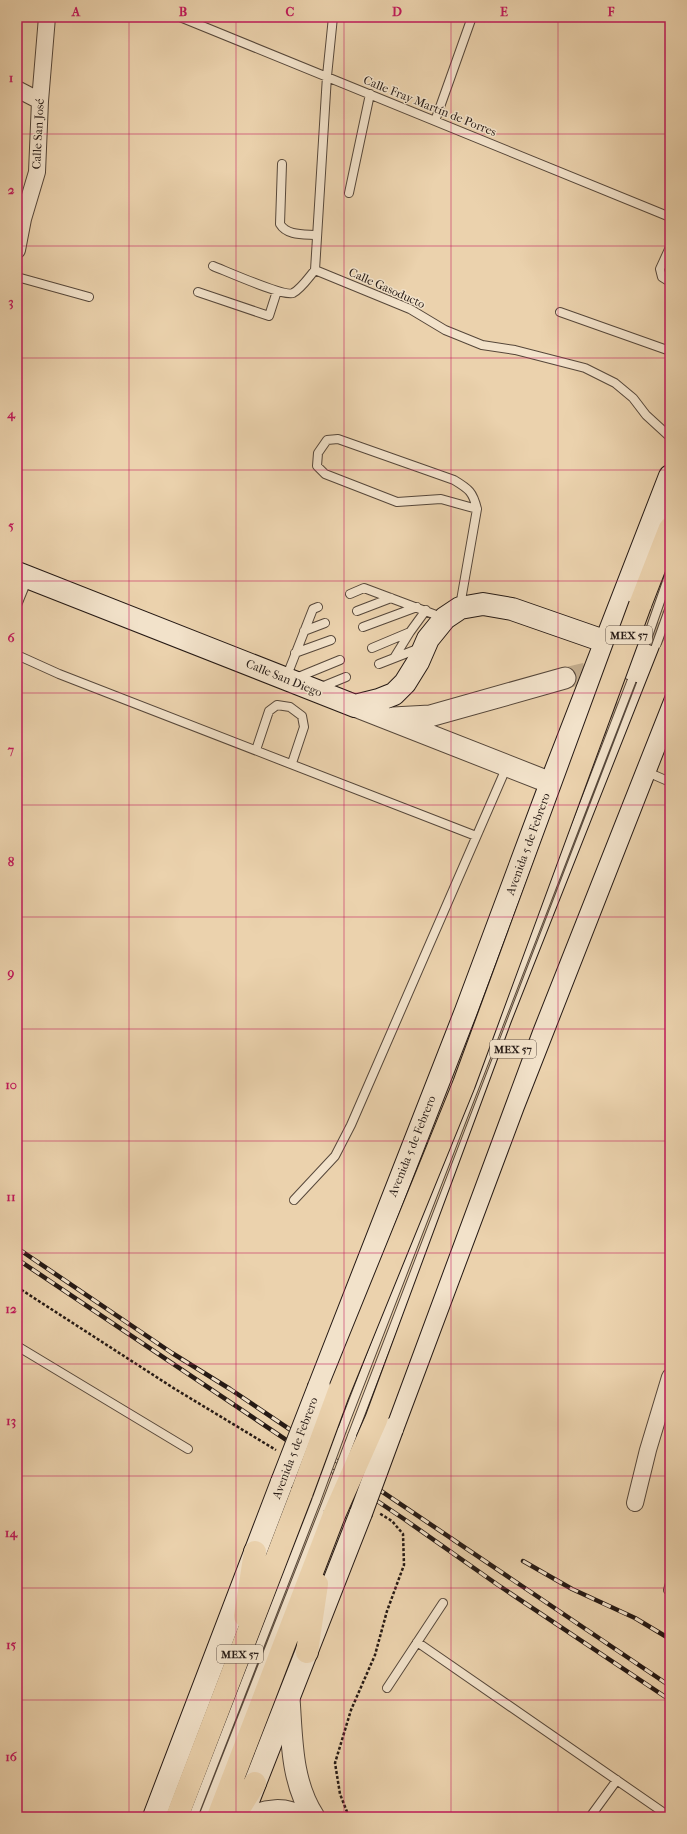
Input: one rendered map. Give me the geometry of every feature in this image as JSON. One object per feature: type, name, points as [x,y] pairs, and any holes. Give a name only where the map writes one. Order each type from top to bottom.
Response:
[{"type":"highway","name":"Avenida 5 de Febrero","points":[[181,1813],[238,1658],[309,1497],[338,1394],[464,1084],[670,528]]},
{"type":"highway","name":"MEX 57","points":[[218,1817],[322,1545],[329,1511],[376,1420],[522,1026],[652,662]]},
{"type":"highway","points":[[307,1652],[322,1545]]},
{"type":"highway","points":[[238,1658],[255,1552]]},
{"type":"highway","points":[[234,1817],[255,1784]]},
{"type":"main road","name":"Avenida 5 de Febrero","points":[[154,1817],[282,1482],[466,1011],[602,649],[670,476]]},
{"type":"main road","name":"Calle San Diego","points":[[22,575],[355,706]]},
{"type":"main road","points":[[355,706],[379,700],[394,694],[408,678],[418,662],[418,639],[428,639],[444,612],[483,604],[512,609],[565,627],[602,649],[652,662],[670,682]]},
{"type":"main road","points":[[242,1817],[354,1532],[512,1106],[644,771],[666,729],[670,706]]},
{"type":"street","name":"Calle San José","points":[[17,250],[20,217],[37,172],[40,101],[47,17]]},
{"type":"street","points":[[17,89],[40,101]]},
{"type":"street","points":[[386,718],[430,716],[565,678]]},
{"type":"street","name":"Calle San Diego","points":[[355,706],[551,783]]},
{"type":"street","points":[[466,1011],[516,897],[572,759]]},
{"type":"street","points":[[635,1503],[648,1450],[670,1377]]},
{"type":"street","points":[[289,1698],[293,1756],[298,1783],[314,1817]]},
{"type":"street","points":[[251,1817],[269,1811],[286,1811],[299,1817]]},
{"type":"lane","name":"Calle Fray Martín de Porres","points":[[180,17],[670,217]]},
{"type":"lane","points":[[213,266],[277,291],[291,294],[296,292],[315,270],[327,76],[333,17]]},
{"type":"lane","points":[[435,121],[472,17]]},
{"type":"lane","points":[[349,193],[370,94]]},
{"type":"lane","points":[[282,164],[280,224],[284,230],[291,233],[317,235]]},
{"type":"lane","points":[[670,247],[660,269],[662,277],[670,282]]},
{"type":"lane","name":"Calle Gasoducto","points":[[315,270],[410,308],[445,330],[482,345],[515,350],[585,368],[615,383],[633,398],[646,416],[670,437]]},
{"type":"lane","points":[[17,277],[89,297]]},
{"type":"lane","points":[[198,292],[269,316],[277,291]]},
{"type":"lane","points":[[560,312],[670,351]]},
{"type":"lane","points":[[350,594],[364,588],[417,607],[444,612],[477,509],[474,495],[466,487],[454,480],[338,439],[327,440],[318,453],[317,466],[325,474],[397,502],[441,499],[477,509]]},
{"type":"lane","points":[[181,1813],[309,1497],[342,1430],[652,662],[670,573]]},
{"type":"lane","points":[[17,605],[22,575]]},
{"type":"lane","points":[[357,611],[391,598]]},
{"type":"lane","points":[[288,680],[295,653],[304,631],[313,610],[318,607]]},
{"type":"lane","points":[[363,627],[417,607]]},
{"type":"lane","points":[[204,1817],[329,1511],[352,1436],[652,662],[670,607]]},
{"type":"lane","points":[[304,631],[325,623]]},
{"type":"lane","points":[[372,648],[418,639]]},
{"type":"lane","points":[[378,664],[394,658],[418,639]]},
{"type":"lane","points":[[394,658],[418,639]]},
{"type":"lane","points":[[295,653],[331,640]]},
{"type":"lane","points":[[17,655],[59,674],[292,763],[476,836]]},
{"type":"lane","points":[[288,680],[340,660]]},
{"type":"lane","points":[[314,690],[346,677]]},
{"type":"lane","points":[[256,750],[269,711],[277,705],[290,707],[302,716],[304,727],[292,763]]},
{"type":"lane","points":[[294,1200],[335,1156],[351,1125],[507,766]]},
{"type":"lane","points":[[644,771],[670,782]]},
{"type":"lane","points":[[17,1346],[188,1449]]},
{"type":"lane","points":[[387,1688],[443,1603]]},
{"type":"lane","points":[[417,1642],[670,1817]]},
{"type":"lane","points":[[590,1817],[616,1780]]},
{"type":"tunnel","points":[[565,678],[609,668],[648,643],[670,618]]},
{"type":"tunnel","points":[[589,739],[600,725],[643,699],[670,695]]},
{"type":"railway","points":[[17,1248],[172,1353],[230,1389],[670,1686]]},
{"type":"railway","points":[[17,1259],[670,1700]]},
{"type":"railway","points":[[523,1561],[572,1589],[635,1618],[670,1639]]}]
